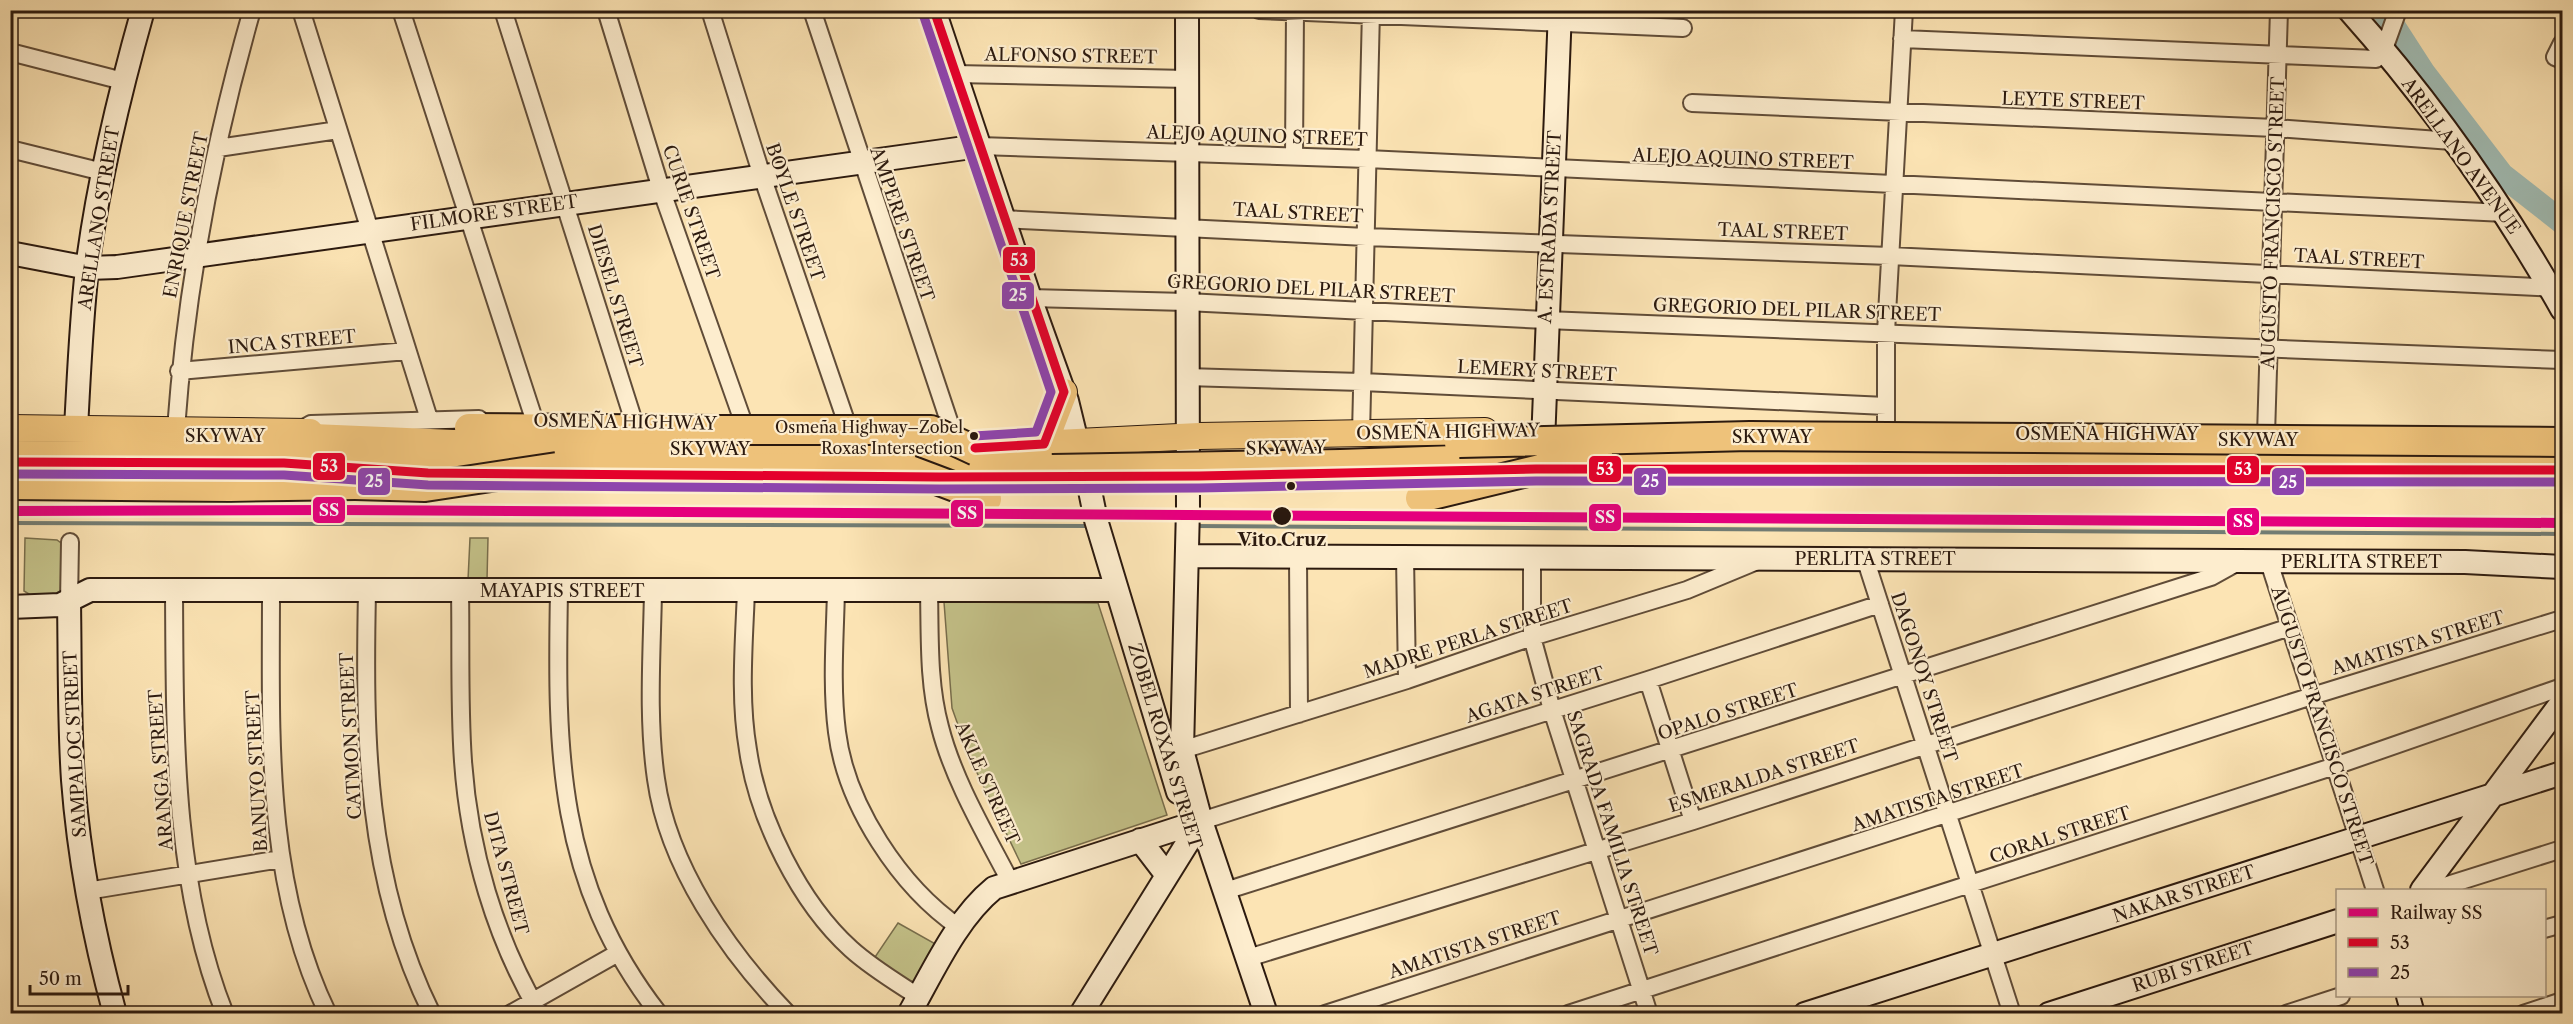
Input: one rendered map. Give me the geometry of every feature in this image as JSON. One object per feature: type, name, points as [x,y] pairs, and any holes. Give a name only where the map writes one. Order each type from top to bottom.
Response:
[{"type":"highway","points":[[297,429],[417,423],[931,430],[967,450]]},
{"type":"highway","name":"SKYWAY","points":[[10,436],[282,436],[557,449],[967,450],[1285,448],[1750,436],[2562,442]]},
{"type":"highway","name":"SKYWAY","points":[[10,455],[284,456],[557,466],[910,470],[1166,469],[1598,455],[2562,460]]},
{"type":"highway","points":[[1420,498],[1598,455]]},
{"type":"highway","points":[[10,485],[425,486],[557,466]]},
{"type":"highway","points":[[910,470],[987,499]]},
{"type":"main road","points":[[1044,444],[1064,392]]},
{"type":"main road","name":"OSMEÑA HIGHWAY","points":[[10,428],[297,429],[437,441],[644,449],[967,450],[1044,444],[1082,459],[1187,456],[1536,469],[2562,470]]},
{"type":"main road","name":"OSMEÑA HIGHWAY","points":[[1187,456],[1361,434],[1543,436],[1795,432],[2562,437]]},
{"type":"main road","name":"OSMEÑA HIGHWAY","points":[[10,462],[284,463],[428,473],[1187,456],[1543,436]]},
{"type":"street","name":"ARELLANO STREET","points":[[76,428],[88,268],[103,172],[123,81],[143,10]]},
{"type":"street","name":"ENRIQUE STREET","points":[[176,429],[180,371],[196,257],[235,68],[252,10]]},
{"type":"street","points":[[301,10],[407,351],[417,423]]},
{"type":"street","points":[[401,10],[534,419]]},
{"type":"street","name":"DIESEL STREET","points":[[503,10],[634,422]]},
{"type":"street","name":"CURIE STREET","points":[[606,10],[662,189],[744,424]]},
{"type":"street","name":"BOYLE STREET","points":[[710,10],[762,176],[847,424]]},
{"type":"street","name":"AMPERE STREET","points":[[812,10],[860,162],[967,450]]},
{"type":"street","name":"ZOBEL ROXAS STREET","points":[[934,10],[1002,219],[1064,392],[1096,520],[1250,1014]]},
{"type":"street","points":[[1081,1014],[1193,827],[1182,750],[1187,556],[1187,10]]},
{"type":"street","points":[[1259,10],[1600,18],[1683,28]]},
{"type":"street","points":[[1886,433],[1886,332],[1904,10]]},
{"type":"street","name":"AUGUSTO FRANCISCO STREET","points":[[2266,435],[2280,10]]},
{"type":"street","name":"ARELLANO AVENUE","points":[[2349,10],[2387,40],[2452,141],[2556,288],[2562,309]]},
{"type":"street","points":[[1294,156],[1295,11]]},
{"type":"street","points":[[1361,434],[1371,13]]},
{"type":"street","points":[[1902,39],[2376,59],[2387,40],[2397,13]]},
{"type":"street","name":"A. ESTRADA STREET","points":[[1543,436],[1560,17]]},
{"type":"street","points":[[10,52],[123,81]]},
{"type":"street","name":"ALFONSO STREET","points":[[954,74],[1187,78]]},
{"type":"street","name":"LEYTE STREET","points":[[1692,104],[2276,128],[2452,141]]},
{"type":"street","points":[[218,148],[338,130]]},
{"type":"street","name":"FILMORE STREET","points":[[10,253],[88,268],[196,257],[662,189],[979,146]]},
{"type":"street","name":"ALEJO AQUINO STREET","points":[[979,146],[1367,159],[1553,170],[2505,213]]},
{"type":"street","points":[[10,149],[103,172]]},
{"type":"street","name":"TAAL STREET","points":[[1002,219],[1366,237],[1890,256],[2556,288]]},
{"type":"street","name":"GREGORIO DEL PILAR STREET","points":[[1029,298],[1186,302],[1546,320],[2562,360]]},
{"type":"street","name":"INCA STREET","points":[[180,371],[407,351]]},
{"type":"street","name":"LEMERY STREET","points":[[1186,377],[1362,382],[1886,406]]},
{"type":"street","name":"OSMEÑA HIGHWAY","points":[[417,423],[534,419],[744,424],[885,424],[932,434],[967,450]]},
{"type":"street","name":"SAMPALOC STREET","points":[[70,542],[73,778],[87,891],[112,1013]]},
{"type":"street","name":"PERLITA STREET","points":[[1187,556],[2465,562],[2562,567]]},
{"type":"street","points":[[1405,556],[1407,680]]},
{"type":"street","name":"SAGRADA FAMILIA STREET","points":[[1533,556],[1532,636],[1552,710],[1649,1014]]},
{"type":"street","points":[[1298,557],[1299,714]]},
{"type":"street","name":"MADRE PERLA STREET","points":[[1182,750],[1407,680],[1532,636],[1687,590],[1763,558]]},
{"type":"street","name":"DAGONOY STREET","points":[[1866,558],[2012,1014]]},
{"type":"street","name":"OPALO STREET","points":[[1225,891],[1671,751],[1903,674],[2211,577],[2239,561]]},
{"type":"street","name":"AUGUSTO FRANCISCO STREET","points":[[2269,562],[2374,889]]},
{"type":"street","name":"MAYAPIS STREET","points":[[10,607],[51,607],[69,602],[90,590],[1117,590]]},
{"type":"street","points":[[836,590],[834,705],[837,734],[848,775],[867,819],[900,870],[922,898],[960,928]]},
{"type":"street","name":"AKLE STREET","points":[[929,590],[933,685],[940,727],[985,834],[1010,881]]},
{"type":"street","name":"ARANGA STREET","points":[[174,591],[180,810],[189,874],[208,959],[225,1014]]},
{"type":"street","name":"BANUYO STREET","points":[[271,591],[271,743],[281,860],[299,939],[328,1014]]},
{"type":"street","name":"CATMON STREET","points":[[367,591],[365,686],[372,814],[394,914],[432,1014]]},
{"type":"street","name":"DITA STREET","points":[[460,591],[462,739],[469,813],[488,893],[507,949],[536,1007]]},
{"type":"street","points":[[559,591],[560,748],[568,812],[581,867],[594,904],[618,953],[659,1014]]},
{"type":"street","points":[[653,591],[651,677],[656,780],[672,840],[702,906],[740,959],[788,1014]]},
{"type":"street","points":[[746,591],[744,702],[747,750],[758,795],[771,829],[785,859],[836,934],[914,1005],[960,928],[983,897],[1010,881],[1140,840],[1193,827]]},
{"type":"street","name":"AGATA STREET","points":[[1193,827],[1880,604]]},
{"type":"street","name":"AMATISTA STREET","points":[[1325,1014],[2312,696],[2562,619]]},
{"type":"street","name":"ESMERALDA STREET","points":[[1248,958],[1693,821],[2290,627]]},
{"type":"street","points":[[1648,680],[1693,821]]},
{"type":"street","name":"CORAL STREET","points":[[1568,1014],[2335,766],[2562,687]]},
{"type":"street","points":[[2423,889],[2562,702]]},
{"type":"street","name":"NAKAR STREET","points":[[1804,1014],[2562,773]]},
{"type":"street","name":"ZOBEL ROXAS STREET","points":[[1193,827],[1225,891],[1266,1014]]},
{"type":"street","points":[[1140,840],[1166,874]]},
{"type":"street","points":[[2438,889],[2562,849]]},
{"type":"street","points":[[87,891],[281,860]]},
{"type":"street","name":"RUBI STREET","points":[[2049,1014],[2336,921]]},
{"type":"street","points":[[2546,928],[2562,924]]},
{"type":"street","points":[[510,1014],[536,1007],[618,953]]},
{"type":"street","points":[[2286,1014],[2338,997]]},
{"type":"street","points":[[2408,997],[2413,1014]]},
{"type":"street","points":[[2523,1014],[2562,1001]]},
{"type":"shaded area","points":[[25,538],[57,540],[65,546],[69,593],[42,602],[24,591]]},
{"type":"shaded area","points":[[470,538],[488,538],[487,580],[468,580]]},
{"type":"shaded area","points":[[944,602],[1098,603],[1167,815],[1021,864],[969,756],[952,708]]},
{"type":"shaded area","points":[[898,923],[939,946],[919,982],[908,981],[875,957]]},
{"type":"waterway","points":[[2383,10],[2423,72],[2502,175],[2562,222]]},
{"type":"waterway","points":[[10,523],[1090,526]]},
{"type":"waterway","points":[[1195,526],[2562,534]]},
{"type":"rail line","name":"SS","points":[[10,511],[337,510],[2562,523]]},
{"type":"transit line","name":"53","points":[[934,10],[1064,392],[1044,444],[975,448]]},
{"type":"transit line","name":"25","points":[[923,14],[1051,392],[1036,432],[974,436]]},
{"type":"transit line","name":"53","points":[[10,462],[284,463],[428,473],[939,477],[1199,476],[1536,469],[2562,470]]},
{"type":"transit line","name":"25","points":[[10,474],[284,475],[428,485],[939,489],[1199,488],[1536,481],[2562,482]]},
{"type":"place","name":"Osmeña Highway–Zobel Roxas Intersection","points":[[974,436]]},
{"type":"place","name":"Vito Cruz","points":[[1282,516]]}]
